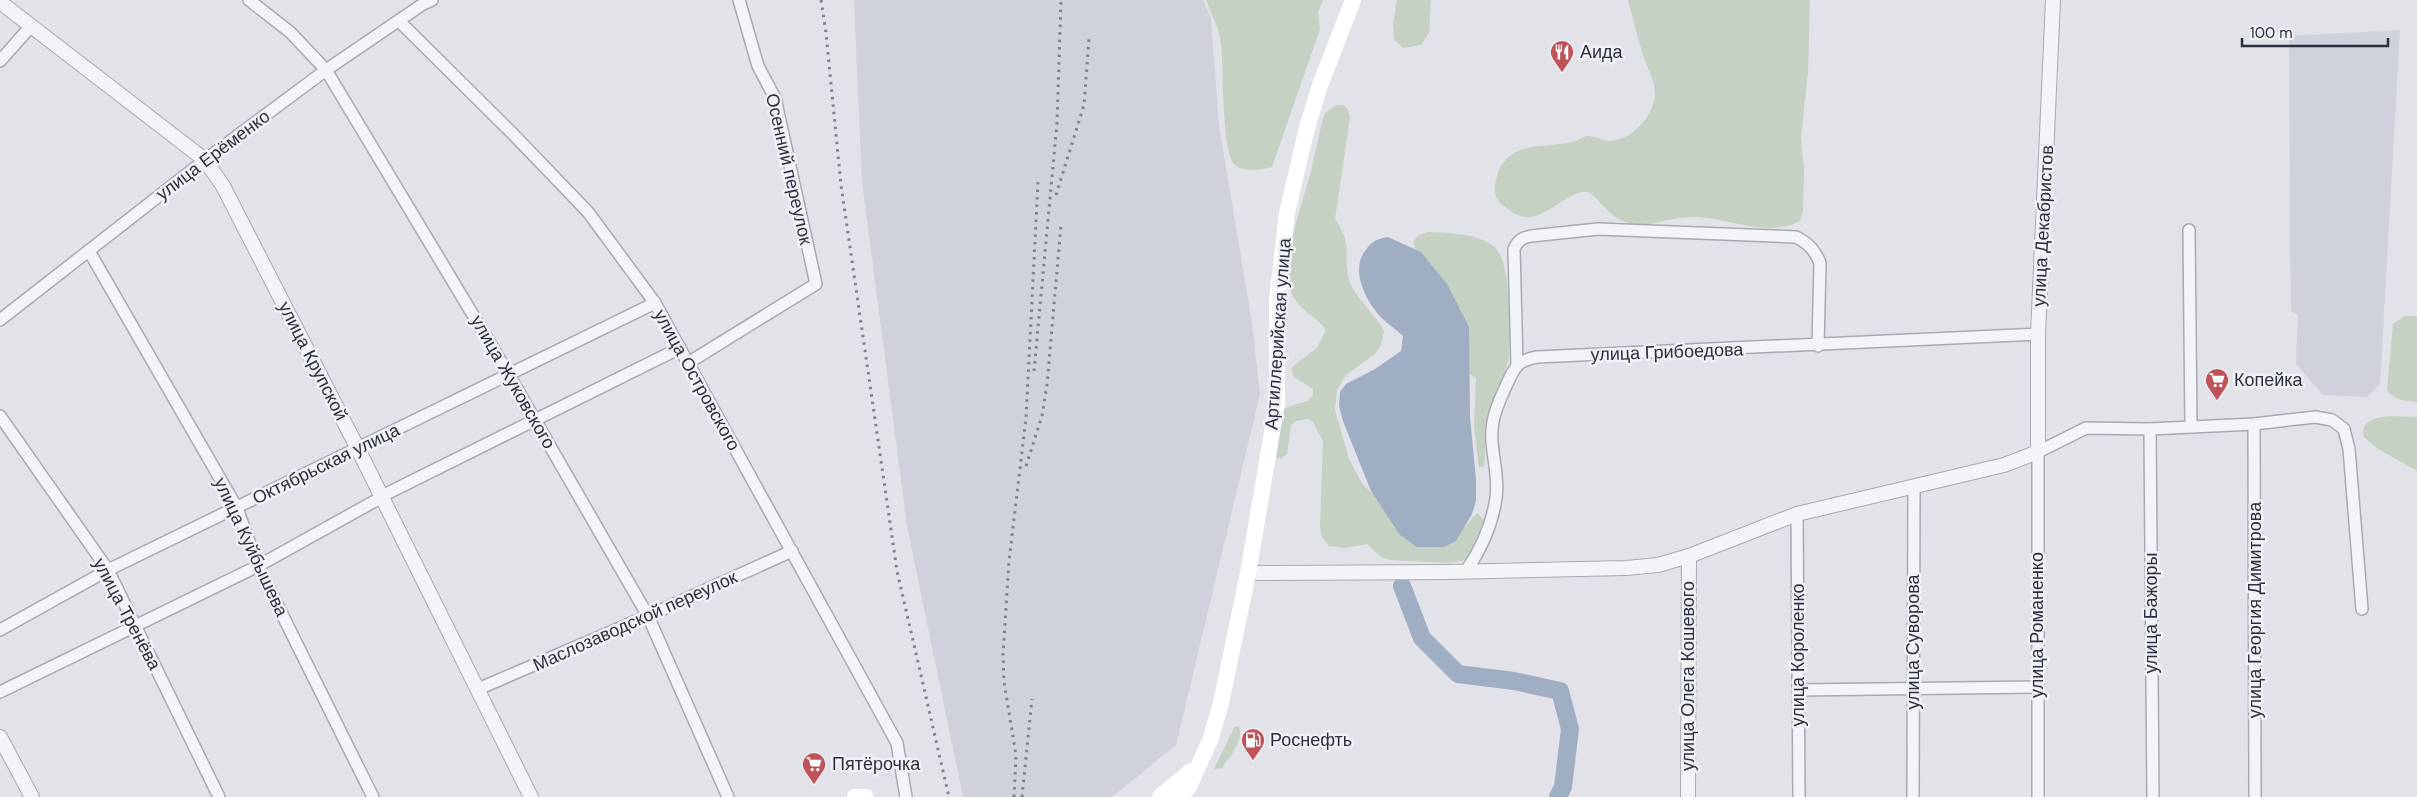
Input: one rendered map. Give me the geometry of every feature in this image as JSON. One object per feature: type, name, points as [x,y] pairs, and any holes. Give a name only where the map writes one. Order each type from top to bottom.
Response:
[{"type":"main road","name":"Артиллерийская улица","points":[[1180,797],[1189,787],[1211,738],[1220,703],[1248,572],[1277,402],[1277,300],[1287,213],[1307,128],[1322,79],[1352,0]]},
{"type":"main road","name":"Артиллерийская улица","points":[[1160,797],[1178,783],[1201,760]]},
{"type":"main road","points":[[855,797],[866,797]]},
{"type":"street","name":"улица Жуковского","points":[[249,0],[290,32],[326,70],[509,375],[648,616],[728,797]]},
{"type":"street","name":"улица Ерёменко","points":[[0,320],[205,160],[326,70],[423,4],[432,0]]},
{"type":"street","name":"Осенний переулок","points":[[688,363],[816,284],[775,98],[758,66],[739,0]]},
{"type":"street","name":"улица Декабристов","points":[[2038,452],[2038,334],[2053,0]]},
{"type":"street","name":"улица Крупской","points":[[0,2],[205,160],[223,186],[382,496],[531,797]]},
{"type":"street","name":"улица Островского","points":[[399,21],[588,212],[655,303],[897,743],[906,797]]},
{"type":"street","points":[[0,61],[31,26]]},
{"type":"street","points":[[1466,571],[1481,549],[1490,521],[1498,477],[1494,457],[1492,422],[1516,365],[1514,249],[1517,242],[1523,238],[1598,230],[1796,237],[1806,242],[1816,252],[1820,263],[1818,346]]},
{"type":"street","points":[[2189,230],[2191,426]]},
{"type":"street","name":"улица Куйбышева","points":[[89,251],[237,508],[258,566],[373,797]]},
{"type":"street","name":"Октябрьская улица","points":[[0,630],[108,570],[655,303]]},
{"type":"street","name":"улица Грибоедова","points":[[1516,365],[1524,360],[1537,357],[1818,346],[2038,334]]},
{"type":"street","points":[[0,692],[258,566],[382,496],[680,348]]},
{"type":"street","name":"улица Тренёва","points":[[0,416],[108,570],[219,797]]},
{"type":"street","points":[[1248,572],[1466,571],[1626,568],[1658,565],[1689,556],[1798,514],[1914,488],[2004,465],[2038,452],[2086,428],[2150,428],[2254,424],[2315,417],[2332,420],[2344,429],[2350,449],[2362,609]]},
{"type":"street","name":"улица Георгия Димитрова","points":[[2254,424],[2255,797]]},
{"type":"street","name":"улица Бажоры","points":[[2150,428],[2153,797]]},
{"type":"street","name":"улица Романенко","points":[[2038,452],[2036,687],[2038,797]]},
{"type":"street","name":"улица Суворова","points":[[1913,797],[1914,488]]},
{"type":"street","name":"улица Короленко","points":[[1798,514],[1799,797]]},
{"type":"street","name":"Маслозаводской переулок","points":[[478,689],[648,616],[792,551]]},
{"type":"street","name":"улица Олега Кошевого","points":[[1688,797],[1689,556]]},
{"type":"street","points":[[1799,690],[2036,687]]},
{"type":"street","points":[[0,737],[32,797]]},
{"type":"shaded area","points":[[854,0],[1203,0],[1211,19],[1219,125],[1252,323],[1260,394],[1176,745],[1112,797],[963,797],[907,526],[862,182]]},
{"type":"shaded area","points":[[2400,30],[2380,384],[2367,397],[2323,395],[2296,364],[2298,315],[2291,311],[2289,36]]},
{"type":"green space","points":[[1206,0],[1323,0],[1318,13],[1320,29],[1272,167],[1258,170],[1243,169],[1235,165],[1231,157],[1225,127],[1220,38]]},
{"type":"green space","points":[[1397,0],[1431,0],[1429,33],[1421,45],[1403,48],[1394,39],[1393,23]]},
{"type":"green space","points":[[1628,0],[1810,0],[1808,72],[1801,138],[1804,169],[1803,211],[1800,221],[1775,228],[1748,226],[1709,218],[1691,217],[1639,225],[1626,223],[1616,217],[1588,192],[1572,196],[1537,216],[1518,215],[1500,202],[1495,192],[1497,177],[1499,170],[1512,154],[1531,147],[1572,142],[1586,136],[1608,141],[1617,140],[1633,132],[1646,119],[1654,103],[1655,89]]},
{"type":"green space","points":[[1336,105],[1344,105],[1350,117],[1335,219],[1345,237],[1350,282],[1356,294],[1384,331],[1381,346],[1375,354],[1346,375],[1337,390],[1335,410],[1349,459],[1363,485],[1391,509],[1456,537],[1477,513],[1484,520],[1482,531],[1467,558],[1462,561],[1448,563],[1389,560],[1381,557],[1367,544],[1345,548],[1329,546],[1322,537],[1320,527],[1323,441],[1313,422],[1308,419],[1296,421],[1291,425],[1287,454],[1282,458],[1276,458],[1282,415],[1285,408],[1307,401],[1313,395],[1313,389],[1293,376],[1292,367],[1317,348],[1326,330],[1294,298],[1291,291],[1288,264],[1293,236],[1322,122],[1325,113]]},
{"type":"green space","points":[[1428,232],[1461,234],[1485,241],[1492,245],[1499,253],[1504,264],[1509,314],[1509,356],[1505,373],[1486,423],[1485,461],[1484,466],[1479,468],[1474,427],[1476,378],[1460,368],[1413,242],[1419,235]]},
{"type":"green space","points":[[2405,316],[2417,316],[2417,402],[2396,398],[2387,390],[2393,324]]},
{"type":"green space","points":[[2381,417],[2417,417],[2417,471],[2378,449],[2364,437],[2363,431],[2367,423]]},
{"type":"green space","points":[[1235,726],[1239,727],[1240,732],[1238,743],[1222,768],[1214,769]]},
{"type":"water","points":[[1388,237],[1421,252],[1447,284],[1469,327],[1470,417],[1476,501],[1472,514],[1456,541],[1444,547],[1417,547],[1400,535],[1371,491],[1343,421],[1339,406],[1340,392],[1346,384],[1375,369],[1401,351],[1403,336],[1374,309],[1365,294],[1360,278],[1360,261],[1363,254],[1376,240]]},
{"type":"waterway","points":[[1402,586],[1422,638],[1458,674],[1514,681],[1560,691],[1570,729],[1563,787],[1558,797]]},
{"type":"railway","points":[[821,0],[841,185],[897,571],[949,797]]},
{"type":"railway","points":[[1034,371],[1057,123],[1061,0]]},
{"type":"railway","points":[[1056,195],[1084,105],[1089,39]]},
{"type":"railway","points":[[1014,797],[1016,755],[1004,682],[1003,655],[1009,561],[1026,418],[1038,182]]},
{"type":"railway","points":[[1026,466],[1042,416],[1047,385],[1061,225]]},
{"type":"railway","points":[[1022,797],[1032,699]]},
{"type":"place","name":"Аида","points":[[1562,73]]},
{"type":"place","name":"Копейка","points":[[2217,401]]},
{"type":"place","name":"Роснефть","points":[[1253,761]]},
{"type":"place","name":"Пятёрочка","points":[[814,785]]}]
